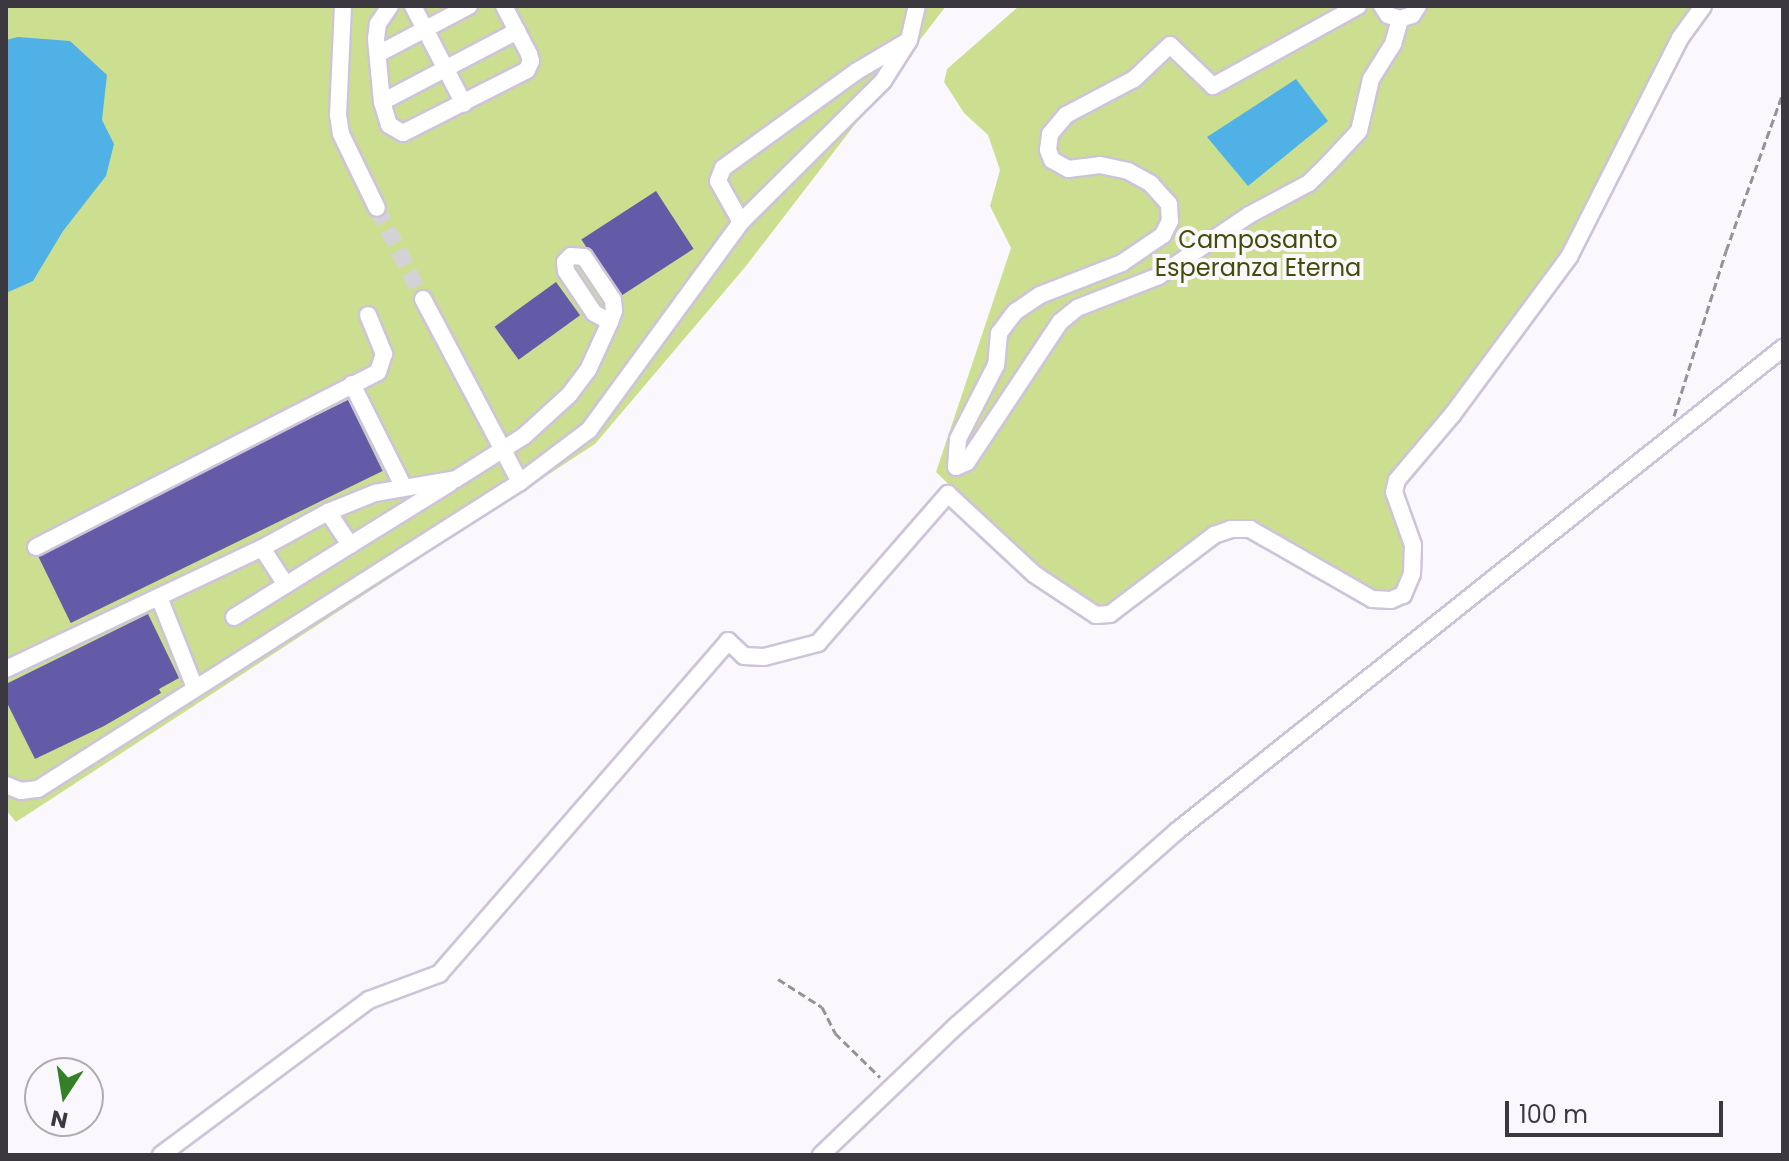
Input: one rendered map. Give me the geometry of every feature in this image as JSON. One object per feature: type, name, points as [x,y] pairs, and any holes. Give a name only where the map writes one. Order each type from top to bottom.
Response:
[{"type":"street","points":[[343,6],[338,115],[341,134],[377,208]]},
{"type":"street","points":[[390,6],[378,24],[382,102],[389,125],[403,133],[464,104],[530,66],[529,54],[504,6]]},
{"type":"street","points":[[413,6],[464,104]]},
{"type":"street","points":[[378,54],[469,6]]},
{"type":"street","points":[[6,785],[21,791],[38,789],[520,482],[597,420],[741,222],[883,81],[909,40],[917,6]]},
{"type":"street","points":[[1358,6],[1213,86],[1170,45],[1134,79],[1066,115],[1050,134],[1048,150],[1052,160],[1068,169],[1100,165],[1128,171],[1151,184],[1169,204],[1170,221],[1163,235],[1122,263],[1040,295],[1015,312],[999,333],[996,365],[958,439],[956,467],[967,462],[1060,322],[1077,308],[1159,276],[1249,215],[1309,183],[1330,162],[1359,131],[1371,79],[1399,31],[1400,19]]},
{"type":"street","points":[[1382,6],[1388,15],[1400,19],[1412,15],[1418,6]]},
{"type":"street","points":[[161,1155],[369,1000],[439,974],[728,641],[744,656],[764,657],[818,643],[948,494],[1034,574],[1096,615],[1110,614],[1214,535],[1231,529],[1250,529],[1372,599],[1391,600],[1403,595],[1412,574],[1413,545],[1394,492],[1397,480],[1452,415],[1569,257],[1680,38],[1703,6]]},
{"type":"street","points":[[382,102],[517,31]]},
{"type":"street","points":[[741,222],[718,181],[723,168],[857,71],[909,40]]},
{"type":"street","points":[[423,299],[520,482]]},
{"type":"street","points":[[36,547],[378,372],[384,354],[368,315]]},
{"type":"street","points":[[234,617],[524,436],[569,395],[588,370],[610,322]]},
{"type":"street","points":[[821,1155],[882,1096],[1177,831],[1783,348]]},
{"type":"street","points":[[352,384],[403,486]]},
{"type":"street","points":[[6,669],[262,548],[328,512],[403,486],[456,479]]},
{"type":"street","points":[[328,512],[350,545]]},
{"type":"street","points":[[262,548],[286,585]]},
{"type":"street","points":[[159,597],[195,688]]},
{"type":"path","points":[[1666,442],[1726,251],[1783,93]]},
{"type":"path","points":[[778,979],[828,1013],[835,1033],[883,1081],[882,1096]]},
{"type":"green space","points":[[6,6],[946,6],[746,266],[595,444],[16,822],[6,810]]},
{"type":"green space","name":"Camposanto Esperanza Eterna","points":[[1019,6],[1695,6],[1562,254],[1443,419],[1390,480],[1406,551],[1406,571],[1399,588],[1389,596],[1373,595],[1245,522],[1107,609],[1097,609],[1057,585],[1020,554],[936,472],[1011,248],[990,206],[1000,170],[988,135],[964,113],[944,82],[947,69]]},
{"type":"water","points":[[18,37],[70,41],[107,75],[102,120],[114,144],[106,176],[63,231],[33,281],[6,293],[6,40]]},
{"type":"water","points":[[1296,79],[1328,121],[1248,186],[1207,137]]},
{"type":"building","points":[[656,191],[694,249],[619,297],[581,239]]},
{"type":"building","points":[[556,282],[580,315],[519,360],[495,327]]},
{"type":"building","points":[[348,400],[383,471],[71,623],[36,552]]},
{"type":"building","points":[[148,614],[179,678],[159,689],[161,693],[104,726],[35,759],[6,701],[6,684]]},
{"type":"tunnel","points":[[377,208],[423,299]]}]
